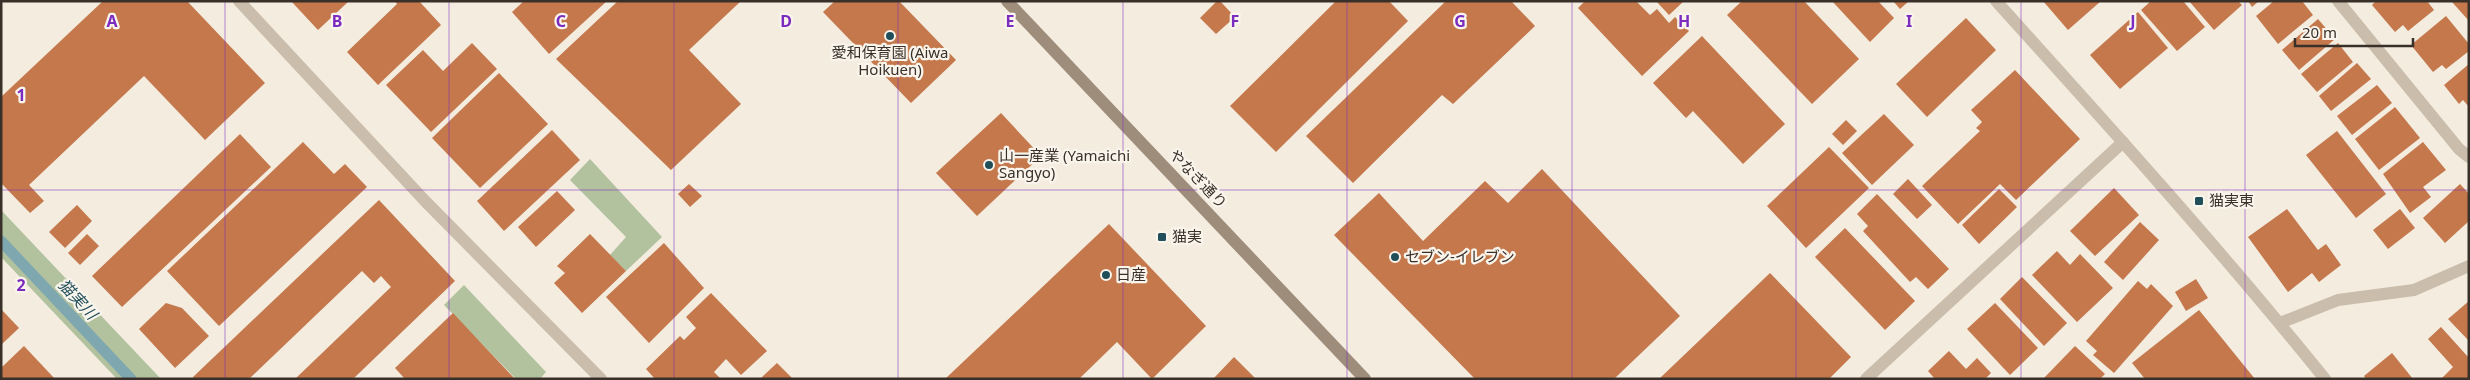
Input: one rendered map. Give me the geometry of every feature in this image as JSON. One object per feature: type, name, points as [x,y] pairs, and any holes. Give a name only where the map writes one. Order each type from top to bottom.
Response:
[{"type":"main road","name":"やなぎ通り","points":[[1007,1],[1365,379]]},
{"type":"street","points":[[239,1],[426,202],[602,379]]},
{"type":"street","points":[[1996,1],[2123,142],[2280,323],[2325,379]]},
{"type":"street","points":[[2338,1],[2459,149],[2469,157]]},
{"type":"street","points":[[1866,379],[2123,142]]},
{"type":"street","points":[[2280,323],[2338,300],[2414,290],[2469,266]]},
{"type":"green space","points":[[590,159],[662,237],[626,271],[610,255],[626,237],[570,180]]},
{"type":"green space","points":[[1,210],[161,379],[117,379],[1,257]]},
{"type":"green space","points":[[464,285],[546,372],[540,379],[516,379],[444,305]]},
{"type":"building","points":[[103,1],[187,1],[265,83],[205,140],[144,76],[29,185],[44,201],[30,213],[1,183],[1,97]]},
{"type":"building","points":[[291,1],[349,1],[318,30]]},
{"type":"building","points":[[395,1],[419,1],[441,25],[378,85],[347,52],[397,4]]},
{"type":"building","points":[[524,1],[607,1],[549,54],[512,12]]},
{"type":"building","points":[[618,1],[741,1],[689,50],[741,104],[671,170],[556,59]]},
{"type":"building","name":"愛和保育園 (Aiwa Hoikuen)","points":[[835,1],[899,1],[956,60],[911,103],[823,12]]},
{"type":"building","points":[[1217,1],[1220,1],[1235,17],[1216,34],[1200,18]]},
{"type":"building","points":[[1336,1],[1389,1],[1408,21],[1276,152],[1230,106]]},
{"type":"building","points":[[1446,1],[1511,1],[1535,26],[1453,104],[1442,95],[1353,183],[1306,136]]},
{"type":"building","points":[[1585,1],[1636,1],[1650,15],[1657,9],[1669,23],[1675,17],[1689,31],[1642,76],[1578,8]]},
{"type":"building","points":[[1656,1],[1684,1],[1669,15]]},
{"type":"building","points":[[1742,1],[1804,1],[1859,59],[1812,104],[1727,15]]},
{"type":"building","points":[[1832,1],[1878,1],[1894,18],[1870,42]]},
{"type":"building","points":[[1893,1],[1909,1],[1900,9]]},
{"type":"building","points":[[2043,1],[2101,1],[2068,30]]},
{"type":"building","points":[[2151,1],[2183,1],[2205,27],[2177,51],[2141,10]]},
{"type":"building","points":[[2189,1],[2238,1],[2242,5],[2214,30]]},
{"type":"building","points":[[2248,1],[2259,1],[2252,7]]},
{"type":"building","points":[[2274,1],[2302,1],[2313,15],[2278,44],[2256,16]]},
{"type":"building","points":[[2376,1],[2427,1],[2434,10],[2408,31],[2403,25],[2395,32],[2372,5]]},
{"type":"building","points":[[2469,1],[2469,21],[2452,2]]},
{"type":"building","points":[[2138,12],[2168,48],[2120,89],[2090,55]]},
{"type":"building","points":[[2446,16],[2469,44],[2469,51],[2446,69],[2442,65],[2433,72],[2411,45]]},
{"type":"building","points":[[1966,18],[1996,50],[1927,117],[1896,84]]},
{"type":"building","points":[[2318,19],[2335,39],[2299,70],[2282,50]]},
{"type":"building","points":[[1702,36],[1785,124],[1743,164],[1693,111],[1686,118],[1653,83]]},
{"type":"building","points":[[472,43],[497,69],[431,132],[386,85],[423,50],[443,71]]},
{"type":"building","points":[[2338,43],[2353,62],[2317,92],[2301,74]]},
{"type":"building","points":[[2357,63],[2371,79],[2331,111],[2319,96]]},
{"type":"building","points":[[2469,64],[2469,107],[2463,100],[2459,104],[2444,85]]},
{"type":"building","points":[[2015,70],[2080,139],[2016,200],[2000,184],[1958,224],[1922,186],[1980,131],[1976,128],[1982,122],[1971,110]]},
{"type":"building","points":[[499,73],[548,124],[480,188],[432,138]]},
{"type":"building","points":[[2377,85],[2392,103],[2352,135],[2337,116]]},
{"type":"building","points":[[2395,107],[2420,138],[2379,170],[2355,139]]},
{"type":"building","name":"山一産業 (Yamaichi Sangyo)","points":[[1001,113],[1041,156],[977,216],[936,173]]},
{"type":"building","points":[[1884,114],[1914,145],[1872,185],[1842,153]]},
{"type":"building","points":[[1846,120],[1857,131],[1843,145],[1832,134]]},
{"type":"building","points":[[552,130],[580,160],[504,231],[477,201]]},
{"type":"building","points":[[2337,131],[2386,194],[2356,218],[2306,155]]},
{"type":"building","points":[[240,134],[271,167],[122,307],[92,276]]},
{"type":"building","points":[[303,142],[334,174],[345,164],[367,187],[219,326],[167,271]]},
{"type":"building","points":[[2423,142],[2446,170],[2423,187],[2431,197],[2410,213],[2383,174]]},
{"type":"building","points":[[1829,147],[1869,188],[1806,248],[1767,206]]},
{"type":"building","points":[[1542,169],[1680,316],[1614,379],[1475,379],[1334,235],[1379,193],[1423,241],[1485,181],[1508,203]]},
{"type":"building","points":[[1908,179],[1932,205],[1917,219],[1893,194]]},
{"type":"building","points":[[689,184],[702,196],[690,207],[678,194]]},
{"type":"building","points":[[2460,184],[2469,194],[2469,221],[2445,243],[2423,218]]},
{"type":"building","points":[[2114,188],[2139,215],[2095,256],[2070,231]]},
{"type":"building","points":[[1999,189],[2017,207],[1979,244],[1962,225]]},
{"type":"building","points":[[557,191],[575,210],[536,247],[518,227]]},
{"type":"building","points":[[1877,194],[1949,269],[1928,289],[1916,277],[1910,282],[1863,231],[1868,226],[1857,214]]},
{"type":"building","points":[[379,200],[455,281],[353,379],[295,379],[391,287],[381,276],[374,283],[362,271],[249,379],[194,379],[193,377]]},
{"type":"building","points":[[77,205],[92,221],[65,248],[49,232]]},
{"type":"building","points":[[2287,209],[2318,250],[2326,244],[2341,265],[2319,282],[2312,273],[2288,292],[2248,237]]},
{"type":"building","points":[[2400,209],[2415,228],[2388,249],[2373,230]]},
{"type":"building","points":[[2140,222],[2159,240],[2123,280],[2104,262]]},
{"type":"building","name":"日産","points":[[1109,224],[1206,326],[1152,379],[1117,342],[1079,379],[945,379]]},
{"type":"building","points":[[1845,228],[1915,301],[1885,330],[1815,257]]},
{"type":"building","points":[[87,234],[99,246],[80,265],[68,253]]},
{"type":"building","points":[[590,234],[626,271],[582,313],[554,283],[565,273],[557,266]]},
{"type":"building","points":[[664,243],[704,288],[649,343],[606,297]]},
{"type":"building","points":[[2057,251],[2070,265],[2080,254],[2113,288],[2077,322],[2032,275]]},
{"type":"building","points":[[1770,273],[1851,357],[1829,379],[1659,379]]},
{"type":"building","points":[[2022,277],[2067,323],[2044,346],[2000,299]]},
{"type":"building","points":[[2196,279],[2208,298],[2186,311],[2175,292]]},
{"type":"building","points":[[2138,281],[2147,289],[2151,284],[2173,306],[2114,373],[2093,355],[2097,351],[2086,341]]},
{"type":"building","points":[[711,293],[767,351],[741,375],[726,359],[714,372],[721,379],[655,379],[646,369],[680,336],[684,340],[696,328],[686,317]]},
{"type":"building","points":[[2469,301],[2469,341],[2448,319]]},
{"type":"building","points":[[166,303],[182,308],[209,336],[175,368],[139,329]]},
{"type":"building","points":[[1995,303],[2038,348],[2010,375],[1967,329]]},
{"type":"building","points":[[1,309],[19,328],[1,345]]},
{"type":"building","points":[[2199,310],[2255,379],[2145,379],[2132,363]]},
{"type":"building","points":[[453,313],[515,379],[405,379],[395,368]]},
{"type":"building","points":[[2441,327],[2469,358],[2469,379],[2441,379],[2453,367],[2428,339]]},
{"type":"building","points":[[24,346],[55,379],[1,379],[1,368]]},
{"type":"building","points":[[2075,346],[2105,374],[2100,379],[2043,379]]},
{"type":"building","points":[[1949,351],[1966,369],[1977,358],[1991,373],[1985,379],[1935,379],[1928,371]]},
{"type":"building","points":[[2392,353],[2413,379],[2366,379],[2364,376]]},
{"type":"building","points":[[1234,357],[1256,379],[1213,379]]},
{"type":"building","points":[[777,363],[793,379],[760,379]]},
{"type":"waterway","name":"猫実川","points":[[1,241],[131,379]]},
{"type":"place","name":"愛和保育園 (Aiwa Hoikuen)","points":[[890,36]]},
{"type":"place","name":"山一産業 (Yamaichi Sangyo)","points":[[989,165]]},
{"type":"place","name":"猫実東","points":[[2199,201]]},
{"type":"place","name":"猫実","points":[[1162,237]]},
{"type":"place","name":"セブン-イレブン","points":[[1395,257]]},
{"type":"place","name":"日産","points":[[1106,275]]}]
